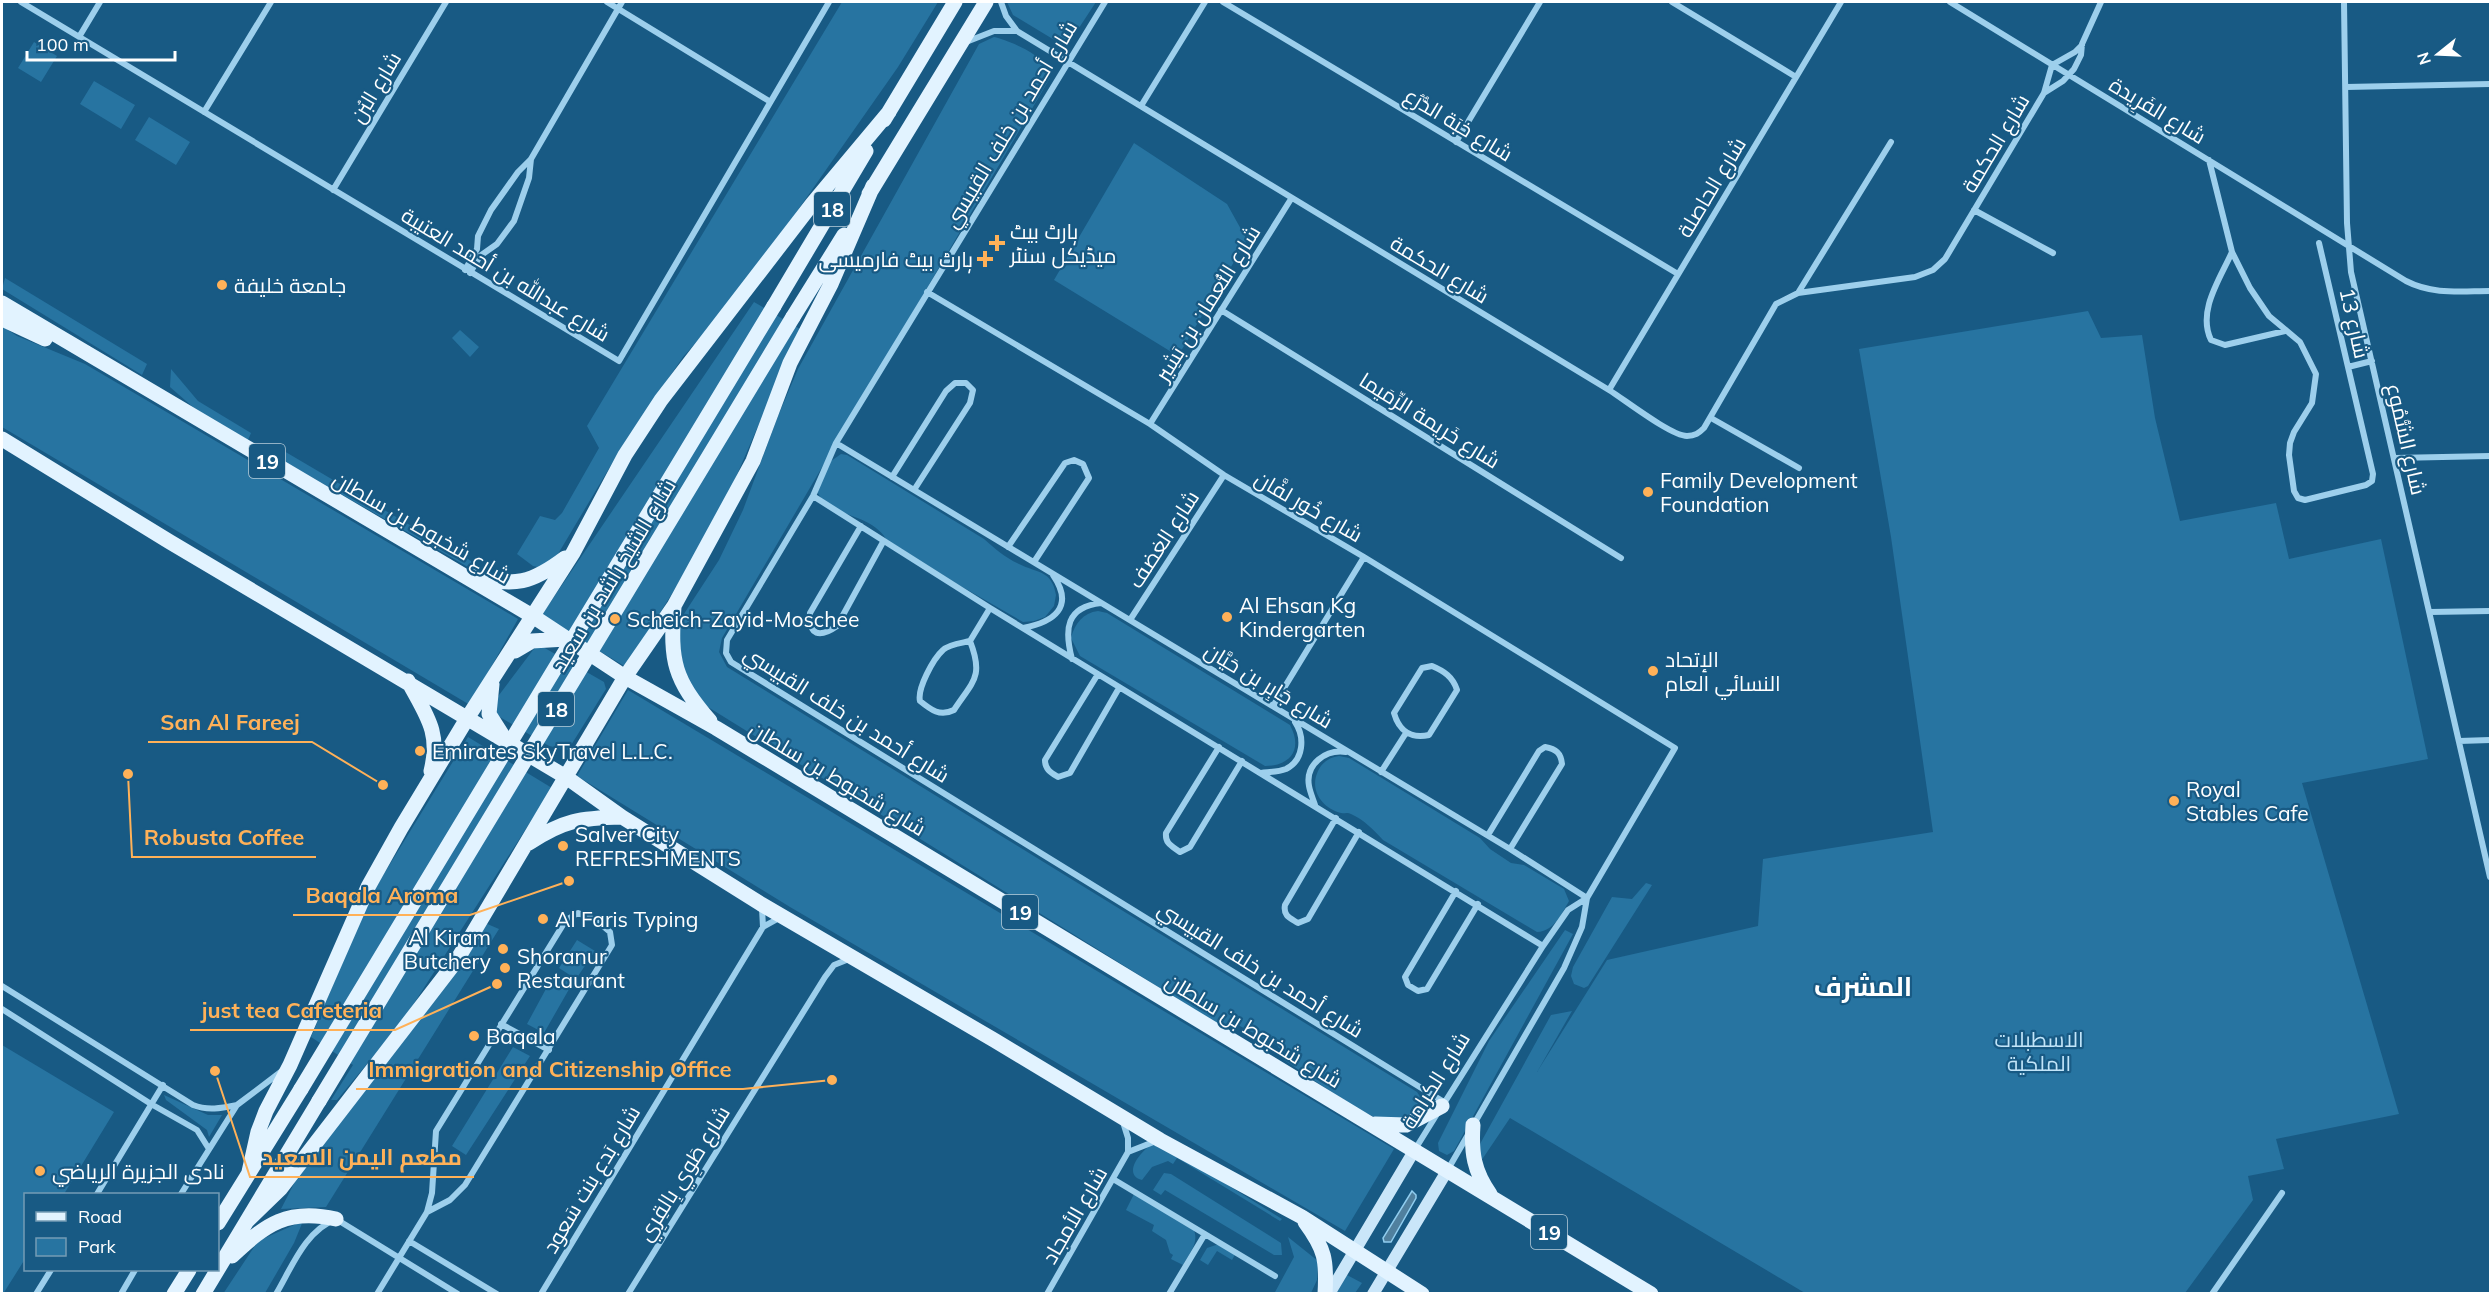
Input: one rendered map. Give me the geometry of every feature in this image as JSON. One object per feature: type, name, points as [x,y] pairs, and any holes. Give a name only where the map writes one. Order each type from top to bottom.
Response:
[{"type":"main road","name":"شارع الشيخ راشد بن سعيد","points":[[219,1221],[774,306],[954,2]]},
{"type":"main road","name":"شارع الشيخ راشد بن سعيد","points":[[219,1268],[793,317],[986,2]]},
{"type":"main road","points":[[249,1172],[258,1132],[290,1065],[363,897],[392,843],[468,717],[573,553],[625,455],[661,400],[812,204],[889,112]]},
{"type":"main road","points":[[247,1221],[281,1188],[457,960],[624,676],[674,606],[753,460],[790,363],[831,284],[873,186]]},
{"type":"main road","name":"شارع شخبوط بن سلطان","points":[[2,303],[71,346],[534,617],[624,676],[716,728],[1651,1293]]},
{"type":"main road","points":[[2,313],[28,319]]},
{"type":"main road","points":[[2,318],[37,336],[71,346]]},
{"type":"main road","points":[[2,439],[170,542],[506,740],[566,777],[622,818],[782,917],[1160,1140],[1302,1217],[1422,1293]]},
{"type":"main road","points":[[458,573],[495,582],[524,582],[544,574],[573,553]]},
{"type":"main road","points":[[674,606],[672,636],[675,667],[692,698],[716,728]]},
{"type":"main road","points":[[509,655],[532,641],[566,639]]},
{"type":"main road","points":[[597,659],[611,683],[608,704]]},
{"type":"main road","points":[[408,681],[435,736],[436,752],[428,784]]},
{"type":"main road","points":[[492,681],[489,714],[506,740]]},
{"type":"main road","points":[[535,758],[567,760],[582,747]]},
{"type":"main road","points":[[526,845],[554,826],[588,818],[622,818]]},
{"type":"main road","points":[[1367,1123],[1406,1125],[1443,1104]]},
{"type":"main road","points":[[1473,1125],[1474,1166],[1493,1199]]},
{"type":"main road","name":"شارع الكرامة","points":[[1327,1293],[1414,1151]]},
{"type":"main road","name":"شارع الكرامة","points":[[1373,1293],[1447,1171]]},
{"type":"main road","points":[[219,1268],[251,1238],[269,1225],[310,1214],[336,1219]]},
{"type":"main road","points":[[1302,1217],[1323,1250],[1327,1267],[1327,1293]]},
{"type":"main road","points":[[174,1293],[188,1271]]},
{"type":"main road","name":"شارع الشيخ راشد بن سعيد","points":[[203,1293],[217,1271]]},
{"type":"street","name":"شارع عبدالله بن أحمد العتيبة","points":[[21,2],[619,361],[769,101],[829,2]]},
{"type":"street","points":[[79,37],[100,2]]},
{"type":"street","points":[[204,112],[271,2]]},
{"type":"street","name":"شارع البُن","points":[[333,190],[446,2]]},
{"type":"street","points":[[607,2],[769,101]]},
{"type":"street","points":[[467,271],[477,249],[479,231],[491,210],[518,172],[531,159],[622,2]]},
{"type":"street","name":"شارع الحكمة","points":[[1001,2],[1006,16],[1017,30],[1609,390],[1679,435],[1691,436],[1699,433],[1711,418],[1776,304],[1798,293],[1915,277],[1933,270],[1945,259],[2044,93],[2052,65]]},
{"type":"street","name":"شارع أحمد بن خلف القبيسي","points":[[1105,2],[836,443],[813,496],[728,640],[726,653],[731,662],[1443,1104]]},
{"type":"street","points":[[1141,106],[1205,2]]},
{"type":"street","name":"شارع خبَة الدُّرُع","points":[[1223,2],[1678,274]]},
{"type":"street","points":[[1456,142],[1540,2]]},
{"type":"street","points":[[1672,2],[1796,77]]},
{"type":"street","name":"شارع الحاصلة","points":[[1609,390],[1841,2]]},
{"type":"street","name":"شارع الفَرِيدة","points":[[1950,2],[2420,289],[2438,292],[2490,291]]},
{"type":"street","points":[[2069,75],[2078,62],[2082,44],[2100,2]]},
{"type":"street","name":"شارع الشُّمُوع","points":[[2344,2],[2347,224],[2351,272],[2490,877]]},
{"type":"street","points":[[958,46],[994,31],[1017,30]]},
{"type":"street","points":[[2052,65],[2075,52],[2082,44]]},
{"type":"street","name":"شارع الحكمة","points":[[2044,93],[2069,75]]},
{"type":"street","points":[[2346,87],[2490,84]]},
{"type":"street","name":"شارع الحكمة","points":[[1798,293],[1891,142]]},
{"type":"street","points":[[467,271],[480,256],[497,244],[514,221],[529,178],[531,159]]},
{"type":"street","points":[[2209,160],[2232,252],[2250,288],[2269,316],[2285,331]]},
{"type":"street","name":"شارع النُّعمان بن بَشِير","points":[[1150,424],[1291,198]]},
{"type":"street","name":"شارع الحكمة","points":[[1974,210],[2053,254]]},
{"type":"street","name":"شارع 13","points":[[2285,331],[2300,342],[2316,374],[2316,390],[2312,403],[2290,443],[2289,455],[2294,491],[2298,498],[2305,500],[2366,486],[2372,481],[2373,474],[2319,243]]},
{"type":"street","points":[[2232,252],[2210,300],[2206,325],[2211,340],[2225,345],[2285,331]]},
{"type":"street","name":"شارع خُور لفَّان","points":[[927,292],[1150,424],[1224,475],[1364,557],[1675,748]]},
{"type":"street","name":"شارع خَرِيمة الرِّمَيما","points":[[1221,310],[1621,558]]},
{"type":"street","points":[[2348,367],[2372,361]]},
{"type":"street","points":[[892,477],[946,391],[955,383],[966,382],[973,390],[970,403],[914,490]]},
{"type":"street","points":[[1711,418],[1800,468]]},
{"type":"street","name":"شارع جَابِر بن حَيَّان","points":[[836,443],[1488,835],[1587,898]]},
{"type":"street","points":[[2395,458],[2490,456]]},
{"type":"street","points":[[1008,547],[1065,463],[1074,460],[1083,464],[1089,478],[1034,562]]},
{"type":"street","name":"شارع الغضف","points":[[1130,621],[1224,475]]},
{"type":"street","points":[[813,496],[1119,688],[1544,946]]},
{"type":"street","points":[[861,526],[810,613],[810,627],[814,632],[829,632],[837,626],[883,542]]},
{"type":"street","points":[[1273,706],[1364,557]]},
{"type":"street","points":[[1023,628],[1041,625],[1049,621],[1057,612],[1063,594],[1062,588],[1052,573]]},
{"type":"street","points":[[1072,659],[1067,630],[1072,618],[1079,609],[1087,605],[1102,603]]},
{"type":"street","points":[[970,641],[978,661],[978,673],[954,710],[940,714],[920,701],[919,689],[942,651],[949,646],[970,641],[990,608]]},
{"type":"street","points":[[2430,612],[2490,611]]},
{"type":"street","points":[[1432,666],[1444,671],[1454,681],[1457,690],[1429,735],[1419,737],[1406,733],[1397,723],[1394,713],[1422,668],[1432,666]]},
{"type":"street","points":[[1098,674],[1045,759],[1045,766],[1049,771],[1058,777],[1070,773],[1119,688]]},
{"type":"street","points":[[1261,773],[1287,768],[1295,762],[1302,744],[1301,731],[1293,719]]},
{"type":"street","points":[[1381,772],[1406,733]]},
{"type":"street","points":[[2459,741],[2490,740]]},
{"type":"street","points":[[1219,747],[1166,833],[1166,840],[1180,852],[1190,847],[1242,761]]},
{"type":"street","points":[[1488,835],[1539,751],[1545,747],[1554,749],[1561,756],[1562,764],[1510,849]]},
{"type":"street","name":"شارع الكرامة","points":[[1447,1171],[1564,968],[1582,927],[1587,898],[1675,748]]},
{"type":"street","points":[[1316,806],[1308,783],[1319,758],[1335,750],[1350,752]]},
{"type":"street","points":[[1336,818],[1285,905],[1284,911],[1287,916],[1298,923],[1308,919],[1359,832]]},
{"type":"street","points":[[1456,891],[1405,977],[1408,985],[1418,991],[1427,990],[1478,904]]},
{"type":"street","name":"شارع الكرامة","points":[[1414,1151],[1568,910],[1587,898]]},
{"type":"street","points":[[761,904],[763,927],[782,917]]},
{"type":"street","points":[[377,1293],[427,1212],[434,1176],[433,1148],[436,1131],[566,920],[578,913],[596,920],[610,932],[612,945],[465,1185],[450,1200],[427,1212]]},
{"type":"street","name":"شارع بَدع بنت سَعود","points":[[541,1293],[763,927]]},
{"type":"street","name":"شارع طَوِي بِالقِرِي","points":[[628,1293],[825,977],[834,965],[852,958]]},
{"type":"street","points":[[2,986],[187,1101],[203,1109],[237,1105]]},
{"type":"street","points":[[2,1009],[151,1104],[197,1130],[209,1149]]},
{"type":"street","points":[[501,1024],[549,1050]]},
{"type":"street","points":[[182,1193],[237,1105],[290,1065]]},
{"type":"street","points":[[98,1193],[163,1085]]},
{"type":"street","name":"شارع الأمجاد","points":[[1047,1293],[1128,1152],[1122,1118]]},
{"type":"street","name":"شارع الأمجاد","points":[[1128,1152],[1160,1140]]},
{"type":"street","points":[[1113,1179],[1275,1276]]},
{"type":"street","points":[[2212,1293],[2282,1193]]},
{"type":"street","points":[[276,1293],[313,1233],[336,1219],[459,1293]]},
{"type":"street","points":[[1169,1293],[1205,1234]]},
{"type":"street","points":[[409,1241],[497,1293]]},
{"type":"street","points":[[36,1293],[50,1271]]},
{"type":"street","points":[[121,1293],[134,1271]]},
{"type":"green space","points":[[842,2],[938,2],[898,67],[739,294],[683,357],[626,440],[555,559],[542,568],[533,566],[517,554],[540,516],[555,520],[562,513],[599,448],[587,426]]},
{"type":"green space","points":[[1007,2],[1096,2],[1071,40],[1061,44],[1013,15]]},
{"type":"green space","points":[[994,37],[1020,46],[1038,57],[1049,71],[1050,78],[722,638],[719,652],[727,667],[1417,1092],[1423,1101],[1413,1113],[1400,1121],[1389,1122],[1379,1119],[1352,1105],[1284,1060],[1278,1046],[1238,1025],[1226,1029],[708,707],[688,685],[676,648],[680,620],[719,560],[743,510],[798,369],[979,44]]},
{"type":"green space","points":[[34,42],[57,56],[41,82],[18,68]]},
{"type":"green space","points":[[94,81],[135,105],[121,129],[80,104]]},
{"type":"green space","points":[[149,117],[190,142],[176,165],[135,140]]},
{"type":"green space","points":[[1134,143],[1227,204],[1247,240],[1178,356],[1054,280]]},
{"type":"green space","points":[[5,278],[147,364],[142,375],[2,289]]},
{"type":"green space","points":[[754,302],[800,329],[726,500],[678,584],[626,667],[541,616]]},
{"type":"green space","name":"الاسطبلات الملكية","points":[[2088,311],[2101,338],[2142,335],[2155,418],[2180,521],[2276,503],[2289,559],[2381,539],[2428,759],[2302,783],[2399,1114],[2276,1139],[2284,1169],[2248,1176],[2253,1200],[2185,1293],[1805,1293],[1510,1118],[1479,1164],[1475,1153],[1551,1015],[1572,1011],[1537,1072],[1607,960],[1758,926],[1763,859],[1933,832],[1891,537],[1859,349]]},
{"type":"green space","points":[[2,326],[17,336],[85,364],[518,619],[470,705],[2,427]]},
{"type":"green space","points":[[460,330],[479,347],[470,357],[452,338]]},
{"type":"green space","points":[[171,369],[198,401],[251,433],[248,440],[194,408],[170,387]]},
{"type":"green space","points":[[272,444],[483,568],[480,574],[268,452]]},
{"type":"green space","points":[[841,454],[847,455],[984,539],[1010,559],[1043,574],[1054,587],[1056,595],[1054,606],[1045,617],[1023,622],[886,539],[870,524],[830,506],[822,500],[817,491],[831,461]]},
{"type":"green space","points":[[1098,611],[1107,613],[1290,725],[1295,742],[1292,754],[1282,763],[1265,766],[1080,656],[1071,638],[1077,623],[1084,616]]},
{"type":"green space","points":[[536,646],[543,647],[604,682],[606,689],[568,750],[549,746],[493,713],[493,703]]},
{"type":"green space","points":[[628,690],[1394,1149],[1345,1231],[790,907],[577,776]]},
{"type":"green space","points":[[468,737],[552,788],[404,1019],[337,1100],[331,1100],[353,1065],[311,1037],[371,895]]},
{"type":"green space","points":[[1339,756],[1349,758],[1480,838],[1490,849],[1511,863],[1524,865],[1564,889],[1569,901],[1563,912],[1548,929],[1537,932],[1383,840],[1355,816],[1334,811],[1328,807],[1316,791],[1316,778],[1324,763]]},
{"type":"green space","points":[[1646,883],[1652,885],[1588,986],[1584,988],[1574,984],[1571,976],[1573,967],[1612,897],[1632,899]]},
{"type":"green space","points":[[485,923],[499,929],[326,1207],[281,1209],[303,1166]]},
{"type":"green space","points":[[1565,930],[1573,934],[1454,1151],[1447,1155],[1439,1151],[1438,1143],[1489,1041]]},
{"type":"green space","points":[[577,940],[595,951],[576,979],[559,968]]},
{"type":"green space","points":[[554,974],[572,984],[544,1033],[527,1024]]},
{"type":"green space","name":"نادى الجزيرة الرياضي","points":[[2,1045],[114,1112],[65,1193],[24,1193],[24,1261],[3,1294]]},
{"type":"green space","points":[[513,1047],[530,1056],[466,1155],[452,1146]]},
{"type":"green space","points":[[164,1095],[208,1115],[222,1115],[209,1137],[207,1130],[166,1100]]},
{"type":"green space","points":[[1153,1144],[1165,1146],[1282,1219],[1280,1221],[1177,1158],[1173,1164],[1168,1161],[1152,1167],[1142,1180],[1136,1177],[1133,1168],[1139,1156]]},
{"type":"green space","points":[[1164,1173],[1171,1174],[1281,1243],[1282,1255],[1274,1255],[1165,1190],[1161,1195],[1153,1190]]},
{"type":"green space","points":[[1135,1192],[1193,1228],[1195,1242],[1183,1265],[1171,1259],[1173,1255],[1170,1253],[1166,1240],[1152,1231],[1154,1225],[1126,1210]]},
{"type":"green space","points":[[303,1221],[294,1243],[265,1293],[223,1294],[258,1241]]},
{"type":"green space","points":[[1288,1237],[1318,1261],[1317,1280],[1311,1293],[1274,1294],[1294,1257]]},
{"type":"green space","points":[[1219,1244],[1236,1253],[1232,1260],[1217,1251],[1208,1265],[1200,1260],[1207,1248]]},
{"type":"green space","points":[[1347,1275],[1362,1283],[1355,1293],[1336,1294]]},
{"type":"shaded area","points":[[1412,1191],[1416,1198],[1391,1242],[1384,1242],[1383,1238]]},
{"type":"place","name":"ہارٹ بیٹ میڈیکل سنٹر","points":[[997,243]]},
{"type":"place","name":"ہارٹ بیٹ فارمیسی","points":[[985,259]]},
{"type":"place","name":"جامعة خليفة","points":[[222,285]]},
{"type":"place","name":"Family Development Foundation","points":[[1648,492]]},
{"type":"place","name":"Al Ehsan Kg Kindergarten","points":[[1227,617]]},
{"type":"place","name":"Scheich-Zayid-Moschee","points":[[615,619]]},
{"type":"place","name":"الإتحاد النسائي العام","points":[[1653,671]]},
{"type":"place","name":"Emirates SkyTravel L.L.C.","points":[[420,751]]},
{"type":"place","name":"Robusta Coffee","points":[[128,774]]},
{"type":"place","name":"San Al Fareej","points":[[383,785]]},
{"type":"place","name":"Royal Stables Cafe","points":[[2174,801]]},
{"type":"place","name":"Salver City REFRESHMENTS","points":[[563,846]]},
{"type":"place","name":"Baqala Aroma","points":[[569,881]]},
{"type":"place","name":"Al Faris Typing","points":[[543,919]]},
{"type":"place","name":"Al Kiram Butchery","points":[[503,949]]},
{"type":"place","name":"Shoranur Restaurant","points":[[505,968]]},
{"type":"place","name":"just tea Cafeteria","points":[[497,984]]},
{"type":"place","name":"Baqala","points":[[474,1036]]},
{"type":"place","name":"مطعم اليمن السعيد","points":[[215,1071]]},
{"type":"place","name":"Immigration and Citizenship Office","points":[[832,1080]]},
{"type":"place","name":"نادى الجزيرة الرياضي","points":[[40,1171]]},
{"type":"district","name":"المشرف","points":[[1863,986]]}]
